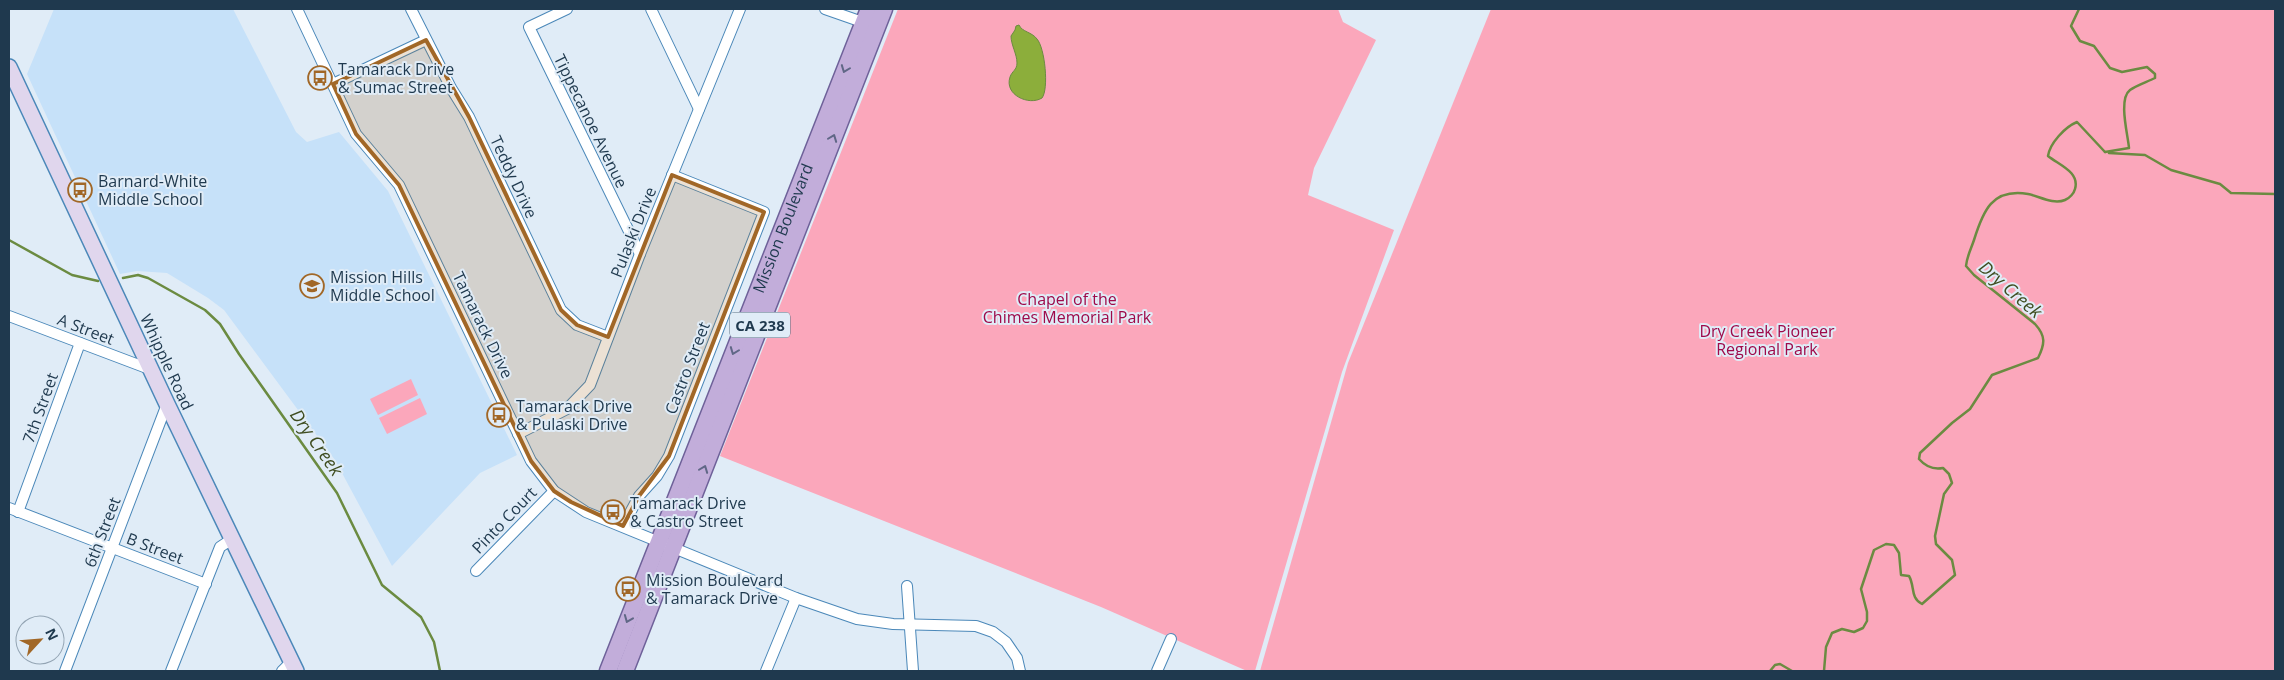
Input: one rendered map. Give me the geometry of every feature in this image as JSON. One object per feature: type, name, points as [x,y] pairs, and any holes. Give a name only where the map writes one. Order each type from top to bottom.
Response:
[{"type":"main road","name":"Mission Boulevard","points":[[608,671],[666,544],[870,19],[884,9]]},
{"type":"main road","name":"Whipple Road","points":[[9,67],[153,370],[290,668]]},
{"type":"main road","name":"Mission Boulevard","points":[[625,671],[666,544]]},
{"type":"street","name":"Tamarack Drive","points":[[297,9],[356,134],[399,185],[531,461],[554,490],[586,512],[796,598],[857,619],[908,625],[976,626],[993,632],[1006,642],[1016,658],[1020,671]]},
{"type":"street","name":"Teddy Drive","points":[[411,9],[477,134],[561,310],[577,325],[608,337]]},
{"type":"street","name":"Tippecanoe Avenue","points":[[567,9],[529,27],[640,254]]},
{"type":"street","points":[[651,9],[699,109]]},
{"type":"street","name":"Pulaski Drive","points":[[518,434],[567,409],[590,384],[640,254],[740,9]]},
{"type":"street","points":[[825,9],[870,19]]},
{"type":"street","points":[[333,84],[426,40]]},
{"type":"street","name":"Castro Street","points":[[623,526],[639,496],[657,476],[669,456],[764,212],[672,175]]},
{"type":"street","name":"A Street","points":[[9,316],[153,370]]},
{"type":"street","name":"7th Street","points":[[13,510],[80,343]]},
{"type":"street","name":"6th Street","points":[[65,671],[167,404]]},
{"type":"street","name":"Pinto Court","points":[[476,571],[554,490]]},
{"type":"street","name":"B Street","points":[[13,510],[206,584]]},
{"type":"street","points":[[171,671],[220,547],[232,539]]},
{"type":"street","points":[[906,586],[913,671]]},
{"type":"street","points":[[766,671],[796,598]]},
{"type":"street","points":[[1157,671],[1171,639]]},
{"type":"highlighted area","points":[[426,40],[469,117],[561,310],[577,325],[608,337],[672,175],[764,212],[669,456],[639,496],[623,526],[571,502],[554,491],[531,461],[399,185],[356,134],[333,84]]},
{"type":"shaded area","name":"Mission Hills Middle School","points":[[54,9],[233,9],[296,132],[307,142],[339,132],[388,191],[517,455],[480,473],[392,566],[335,460],[224,310],[167,273],[137,271],[120,274],[27,74]]},
{"type":"shaded area","points":[[1019,25],[1037,39],[1042,51],[1046,78],[1042,98],[1037,100],[1025,100],[1014,94],[1009,83],[1017,63],[1011,36],[1016,26]]},
{"type":"green space","name":"Chapel of the Chimes Memorial Park","points":[[898,9],[1338,9],[1343,22],[1376,40],[1314,168],[1308,195],[1394,230],[1342,372],[1255,671],[1247,671],[1101,607],[720,456]]},
{"type":"green space","name":"Dry Creek Pioneer Regional Park","points":[[1491,9],[2275,9],[2275,671],[1260,671],[1348,363]]},
{"type":"green space","points":[[411,379],[418,395],[378,415],[370,399]]},
{"type":"green space","points":[[420,398],[427,414],[387,434],[379,418]]},
{"type":"waterway","name":"Dry Creek","points":[[2079,9],[2071,26],[2080,41],[2094,46],[2110,68],[2122,72],[2147,67],[2155,74],[2155,78],[2133,88],[2126,95],[2124,109],[2129,148],[2105,152]]},
{"type":"waterway","name":"Dry Creek","points":[[1824,671],[1826,647],[1832,633],[1842,629],[1854,632],[1863,628],[1867,621],[1867,612],[1861,589],[1874,550],[1886,544],[1894,545],[1899,553],[1901,575],[1909,576],[1914,595],[1922,604],[1955,575],[1952,560],[1936,544],[1935,536],[1944,494],[1952,483],[1949,474],[1943,468],[1936,469],[1922,462],[1919,459],[1920,453],[1970,409],[1992,375],[2038,358],[2042,348],[2043,336],[2035,324],[1974,275],[1966,266],[1981,220],[1991,204],[1997,198],[2006,195],[2016,193],[2028,194],[2046,200],[2060,201],[2073,194],[2076,183],[2072,173],[2048,156],[2049,151],[2059,136],[2077,122],[2105,152]]},
{"type":"waterway","points":[[2109,153],[2145,155],[2171,170],[2220,184],[2231,193],[2275,194]]},
{"type":"waterway","name":"Dry Creek","points":[[9,240],[72,275],[98,281]]},
{"type":"waterway","name":"Dry Creek","points":[[123,278],[138,275],[148,278],[205,310],[220,324],[337,493],[382,585],[421,617],[434,642],[440,671]]},
{"type":"waterway","name":"Dry Creek","points":[[1770,671],[1775,665],[1780,664],[1792,671]]},
{"type":"place","name":"Tamarack Drive & Sumac Street","points":[[320,78]]},
{"type":"place","name":"Barnard-White Middle School","points":[[80,190]]},
{"type":"place","name":"Mission Hills Middle School","points":[[312,286]]},
{"type":"place","name":"Tamarack Drive & Pulaski Drive","points":[[499,415]]},
{"type":"place","name":"Tamarack Drive & Castro Street","points":[[613,512]]},
{"type":"place","name":"Mission Boulevard & Tamarack Drive","points":[[628,589]]}]
